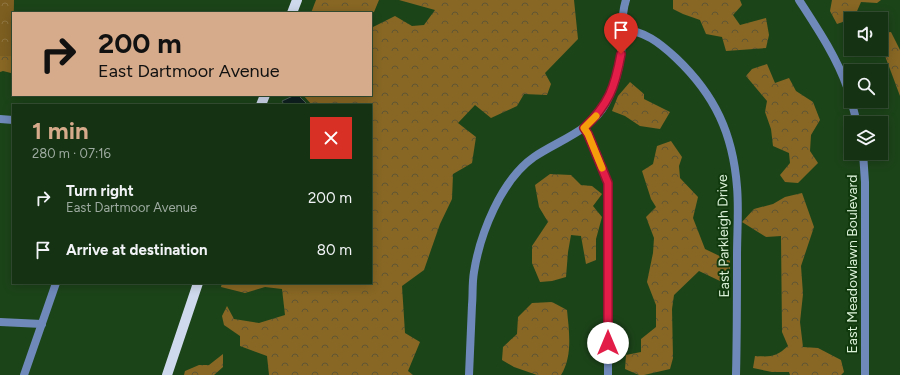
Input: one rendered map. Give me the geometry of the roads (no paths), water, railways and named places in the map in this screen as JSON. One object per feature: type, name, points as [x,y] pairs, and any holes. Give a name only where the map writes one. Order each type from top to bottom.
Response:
[{"type":"main road","points":[[292,12],[297,0]]},
{"type":"main road","points":[[167,375],[198,284]]},
{"type":"street","points":[[469,375],[474,273],[482,237],[496,205],[512,177],[534,158],[584,128],[606,103],[617,77],[621,54],[621,30],[626,0]]},
{"type":"street","points":[[799,0],[832,53],[847,87],[855,116]]},
{"type":"street","name":"East Parkleigh Drive","points":[[621,30],[631,30],[646,35],[666,48],[707,92],[721,117],[732,152],[737,188],[736,375]]},
{"type":"street","points":[[0,120],[12,120]]},
{"type":"street","points":[[584,128],[588,134],[608,183],[608,375]]},
{"type":"street","name":"East Meadowlawn Boulevard","points":[[863,160],[865,182],[865,375]]},
{"type":"street","points":[[24,375],[56,284]]},
{"type":"street","points":[[0,322],[42,324]]}]
